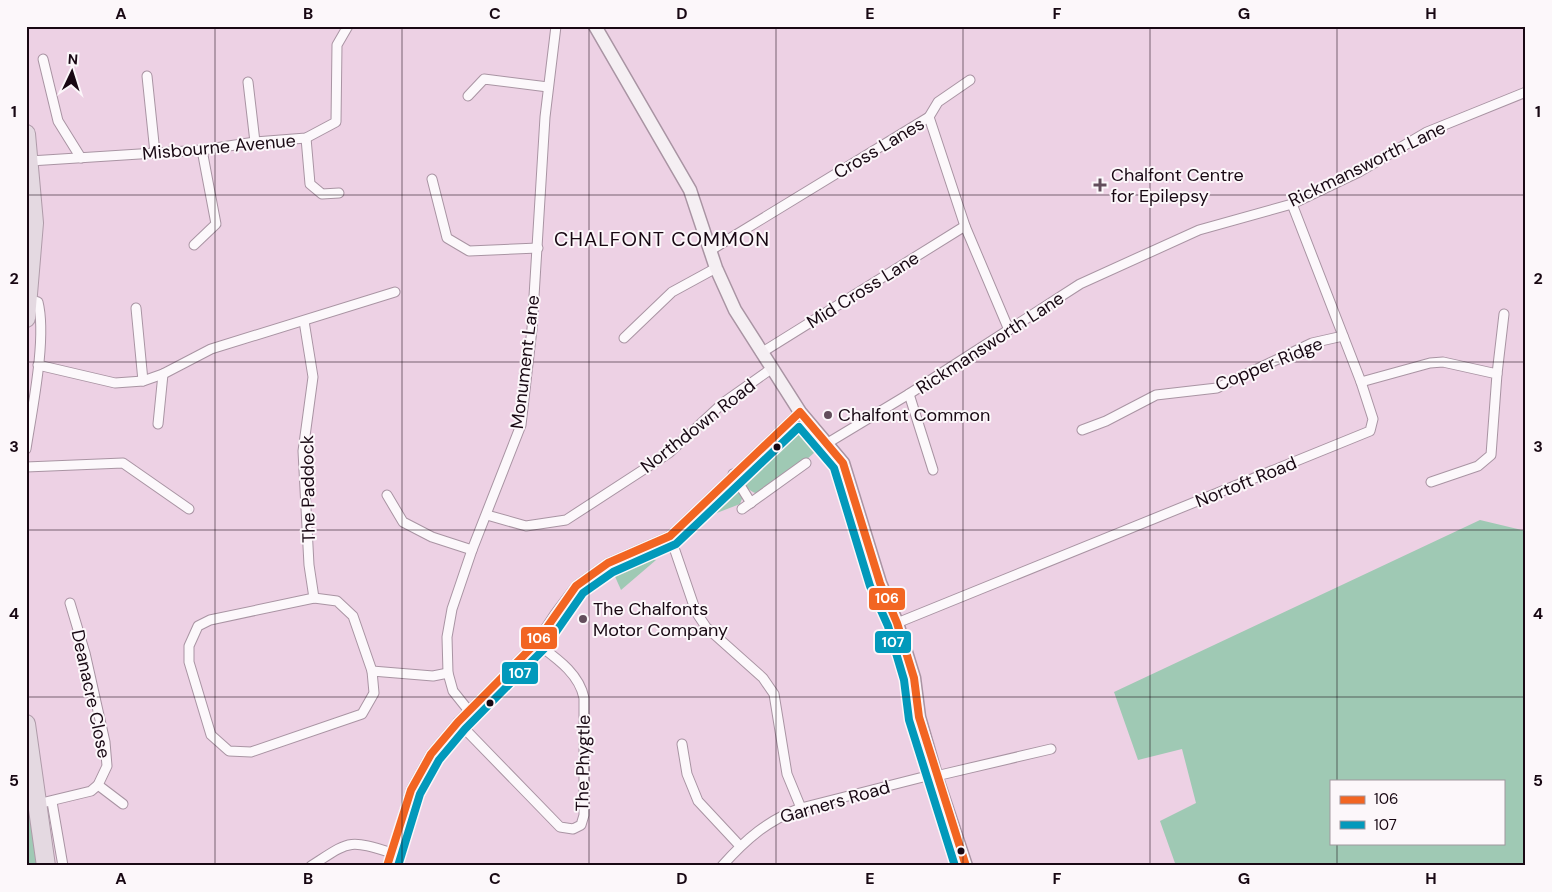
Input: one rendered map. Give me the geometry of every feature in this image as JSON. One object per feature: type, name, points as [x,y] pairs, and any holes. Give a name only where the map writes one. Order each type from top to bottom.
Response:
[{"type":"highway","points":[[26,134],[34,223],[26,318]]},
{"type":"highway","points":[[26,724],[44,803],[46,866]]},
{"type":"street","name":"Misbourne Avenue","points":[[30,162],[202,150],[255,142],[306,138],[336,122],[337,46],[348,26]]},
{"type":"street","name":"Monument Lane","points":[[469,711],[453,691],[448,673],[447,637],[452,608],[472,550],[521,425],[538,248],[548,87],[556,26]]},
{"type":"street","points":[[595,26],[690,190],[716,268],[735,310],[800,412],[843,463],[880,583],[897,623],[914,678],[919,717],[966,866]]},
{"type":"street","points":[[44,59],[58,121],[81,158]]},
{"type":"street","points":[[147,76],[155,153]]},
{"type":"street","points":[[468,96],[484,79],[548,87]]},
{"type":"street","points":[[929,117],[938,102],[970,80]]},
{"type":"street","points":[[248,82],[255,142]]},
{"type":"street","name":"Rickmansworth Lane","points":[[826,444],[909,394],[1080,284],[1199,230],[1292,204],[1359,172],[1427,132],[1526,92]]},
{"type":"street","name":"Cross Lanes","points":[[711,250],[929,117],[965,226],[1009,330]]},
{"type":"street","points":[[306,138],[310,184],[322,194],[339,193]]},
{"type":"street","points":[[194,245],[216,224],[202,150]]},
{"type":"street","points":[[432,179],[447,238],[469,251],[538,248]]},
{"type":"street","name":"Nortoft Road","points":[[897,623],[1370,432],[1373,419],[1361,382],[1292,204]]},
{"type":"street","name":"Mid Cross Lane","points":[[761,353],[965,226]]},
{"type":"street","points":[[624,338],[672,292],[716,268]]},
{"type":"street","points":[[38,365],[116,383],[143,381],[163,374],[212,349],[395,292]]},
{"type":"street","points":[[26,449],[38,365],[41,312],[38,302],[29,299]]},
{"type":"street","points":[[136,308],[143,381]]},
{"type":"street","points":[[1431,482],[1478,466],[1491,455],[1504,314]]},
{"type":"street","name":"The Paddock","points":[[304,321],[313,377],[304,451],[309,565],[314,598]]},
{"type":"street","name":"Copper Ridge","points":[[1082,430],[1106,422],[1156,395],[1217,388],[1312,343],[1343,336]]},
{"type":"street","points":[[1361,382],[1430,363],[1443,362],[1497,374]]},
{"type":"street","name":"Northdown Road","points":[[487,515],[526,526],[566,520],[669,453],[723,403],[771,369]]},
{"type":"street","points":[[158,424],[163,374]]},
{"type":"street","points":[[909,394],[933,470]]},
{"type":"street","points":[[386,866],[392,853],[411,790],[431,754],[458,722],[536,643],[576,586],[608,563],[670,536],[800,412]]},
{"type":"street","points":[[26,467],[123,463],[189,509]]},
{"type":"street","points":[[742,509],[806,463]]},
{"type":"street","points":[[733,474],[751,503]]},
{"type":"street","points":[[387,495],[403,522],[432,537],[472,550]]},
{"type":"street","points":[[670,536],[696,612],[706,627],[763,678],[774,694],[787,774],[801,808]]},
{"type":"street","points":[[314,598],[337,601],[353,616],[372,671],[374,694],[362,714],[251,752],[229,751],[211,736],[189,662],[189,646],[198,626],[210,620],[314,598]]},
{"type":"street","name":"Deanacre Close","points":[[44,803],[91,791],[98,785],[107,766],[105,742],[86,653],[70,603]]},
{"type":"street","name":"The Phygtle","points":[[458,722],[560,828],[573,829],[581,825],[584,816],[584,698],[582,686],[562,662],[536,643]]},
{"type":"street","points":[[372,671],[434,676],[448,673]]},
{"type":"street","points":[[682,744],[687,774],[698,801],[740,846]]},
{"type":"street","name":"Garners Road","points":[[722,866],[758,830],[780,816],[801,808],[936,775],[1051,750]]},
{"type":"street","name":"Deanacre Close","points":[[98,785],[123,804]]},
{"type":"street","points":[[44,803],[63,866]]},
{"type":"street","points":[[311,866],[345,845],[360,843],[392,853]]},
{"type":"green space","points":[[800,430],[807,432],[815,440],[815,452],[795,470],[760,494],[750,490],[745,485],[743,475],[784,437]]},
{"type":"green space","points":[[738,488],[743,496],[740,504],[696,521],[727,489]]},
{"type":"green space","points":[[1480,520],[1526,531],[1526,866],[1176,866],[1160,821],[1196,803],[1182,749],[1138,760],[1114,692]]},
{"type":"green space","points":[[642,558],[656,560],[621,590],[613,572]]},
{"type":"green space","points":[[26,738],[46,866],[26,866]]},
{"type":"transit line","name":"106","points":[[387,866],[411,790],[431,754],[458,722],[536,643],[576,586],[608,563],[670,536],[800,412],[843,463],[880,583],[897,623],[914,678],[919,717],[966,866]]},
{"type":"transit line","name":"107","points":[[398,866],[420,794],[439,760],[465,729],[544,649],[583,593],[613,572],[676,544],[799,427],[834,468],[870,586],[888,626],[904,680],[909,720],[955,866]]},
{"type":"place","name":"Chalfont Centre for Epilepsy","points":[[1100,185]]},
{"type":"place","name":"Chalfont Common","points":[[828,415]]},
{"type":"place","name":"The Chalfonts Motor Company","points":[[583,619]]},
{"type":"district","name":"CHALFONT COMMON","points":[[662,239]]}]
